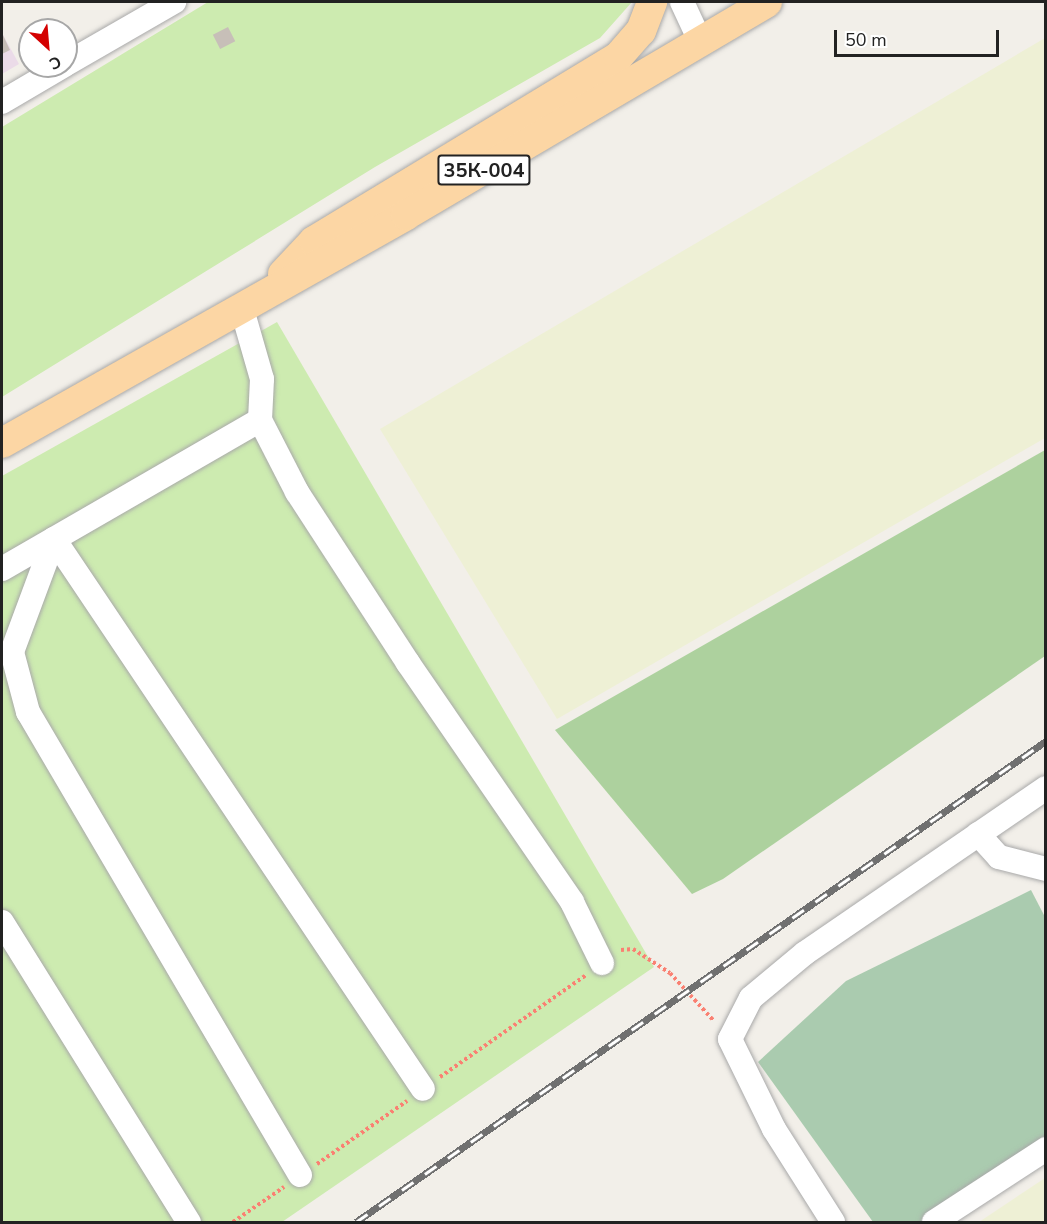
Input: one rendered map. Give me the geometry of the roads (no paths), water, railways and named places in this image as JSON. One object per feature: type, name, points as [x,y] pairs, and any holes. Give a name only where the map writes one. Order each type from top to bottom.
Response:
[{"type":"main road","points":[[253,300],[314,241],[618,57],[641,31],[652,2]]},
{"type":"main road","name":"35К-004","points":[[2,443],[701,43],[767,2]]},
{"type":"street","points":[[78,57],[174,2]]},
{"type":"street","points":[[682,2],[701,43]]},
{"type":"street","points":[[2,102],[42,78]]},
{"type":"street","points":[[253,300],[262,379],[260,420],[297,492],[365,597],[572,902],[602,963]]},
{"type":"street","points":[[2,569],[260,420]]},
{"type":"street","points":[[54,538],[423,1089]]},
{"type":"street","points":[[54,538],[12,652],[28,712],[300,1175]]},
{"type":"street","points":[[833,1222],[774,1129],[730,1039],[751,998],[805,953],[1046,788]]},
{"type":"street","points":[[978,834],[999,857],[1046,868]]},
{"type":"street","points":[[2,922],[189,1222]]},
{"type":"street","points":[[934,1222],[1046,1149]]},
{"type":"railway","points":[[356,1222],[1046,741]]}]
